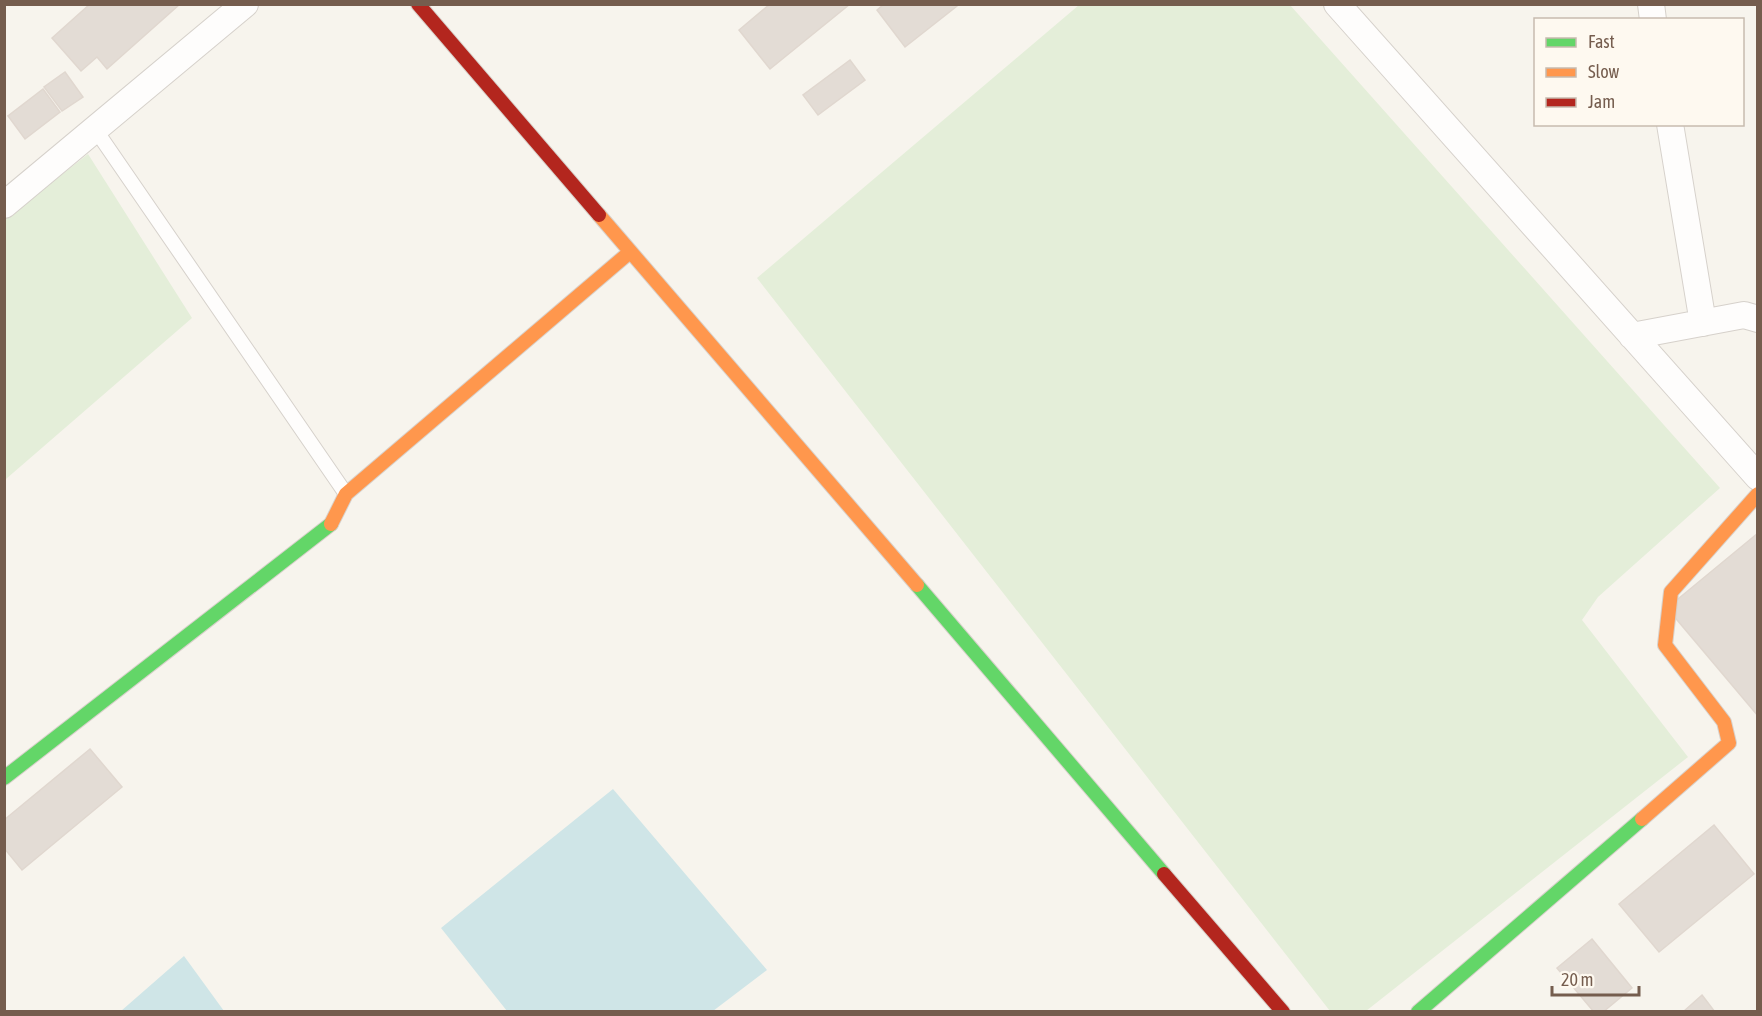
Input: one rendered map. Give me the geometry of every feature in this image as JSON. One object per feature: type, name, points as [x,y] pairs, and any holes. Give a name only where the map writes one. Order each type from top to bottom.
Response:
[{"type":"street","points":[[4,205],[245,4]]},
{"type":"street","points":[[418,4],[1283,1011]]},
{"type":"street","points":[[1337,4],[1758,477]]},
{"type":"street","points":[[1670,126],[1703,323]]},
{"type":"street","points":[[4,778],[333,522],[346,494],[630,252]]},
{"type":"street","points":[[1632,336],[1744,315],[1758,319]]},
{"type":"street","points":[[1418,1011],[1729,743],[1724,722],[1665,645],[1671,592],[1758,494]]},
{"type":"lane","points":[[95,129],[346,494]]},
{"type":"green space","points":[[1079,5],[1290,5],[1720,488],[1598,597],[1582,620],[1688,757],[1366,1011],[1330,1011],[757,278]]},
{"type":"green space","points":[[88,154],[192,318],[6,479],[4,220]]},
{"type":"shaded area","points":[[613,789],[767,970],[713,1011],[507,1011],[441,928]]},
{"type":"shaded area","points":[[184,956],[224,1011],[121,1011]]},
{"type":"building","points":[[90,4],[180,4],[107,69],[97,57],[81,71],[52,38]]},
{"type":"building","points":[[770,4],[850,4],[770,69],[739,30]]},
{"type":"building","points":[[884,4],[956,4],[957,6],[905,47],[877,10]]},
{"type":"building","points":[[850,60],[865,80],[818,115],[803,95]]},
{"type":"building","points":[[65,72],[83,97],[62,111],[44,87]]},
{"type":"building","points":[[43,89],[60,112],[25,139],[8,116]]},
{"type":"building","points":[[1758,533],[1758,716],[1667,608]]},
{"type":"building","points":[[90,749],[122,787],[22,870],[4,848],[4,820]]},
{"type":"building","points":[[1714,825],[1754,874],[1659,952],[1619,904]]},
{"type":"building","points":[[1592,939],[1632,988],[1603,1012],[1594,1012],[1557,968]]},
{"type":"building","points":[[1702,995],[1715,1012],[1683,1012]]},
{"type":"traffic: fast","points":[[4,778],[331,524]]},
{"type":"traffic: fast","points":[[917,585],[1164,874]]},
{"type":"traffic: fast","points":[[1418,1012],[1642,819]]},
{"type":"traffic: slow","points":[[599,215],[917,585]]},
{"type":"traffic: slow","points":[[331,524],[346,494],[630,252]]},
{"type":"traffic: slow","points":[[1642,819],[1729,743],[1724,722],[1665,645],[1671,592],[1758,494]]},
{"type":"traffic: jam","points":[[418,4],[599,215]]},
{"type":"traffic: jam","points":[[1164,874],[1283,1012]]}]
